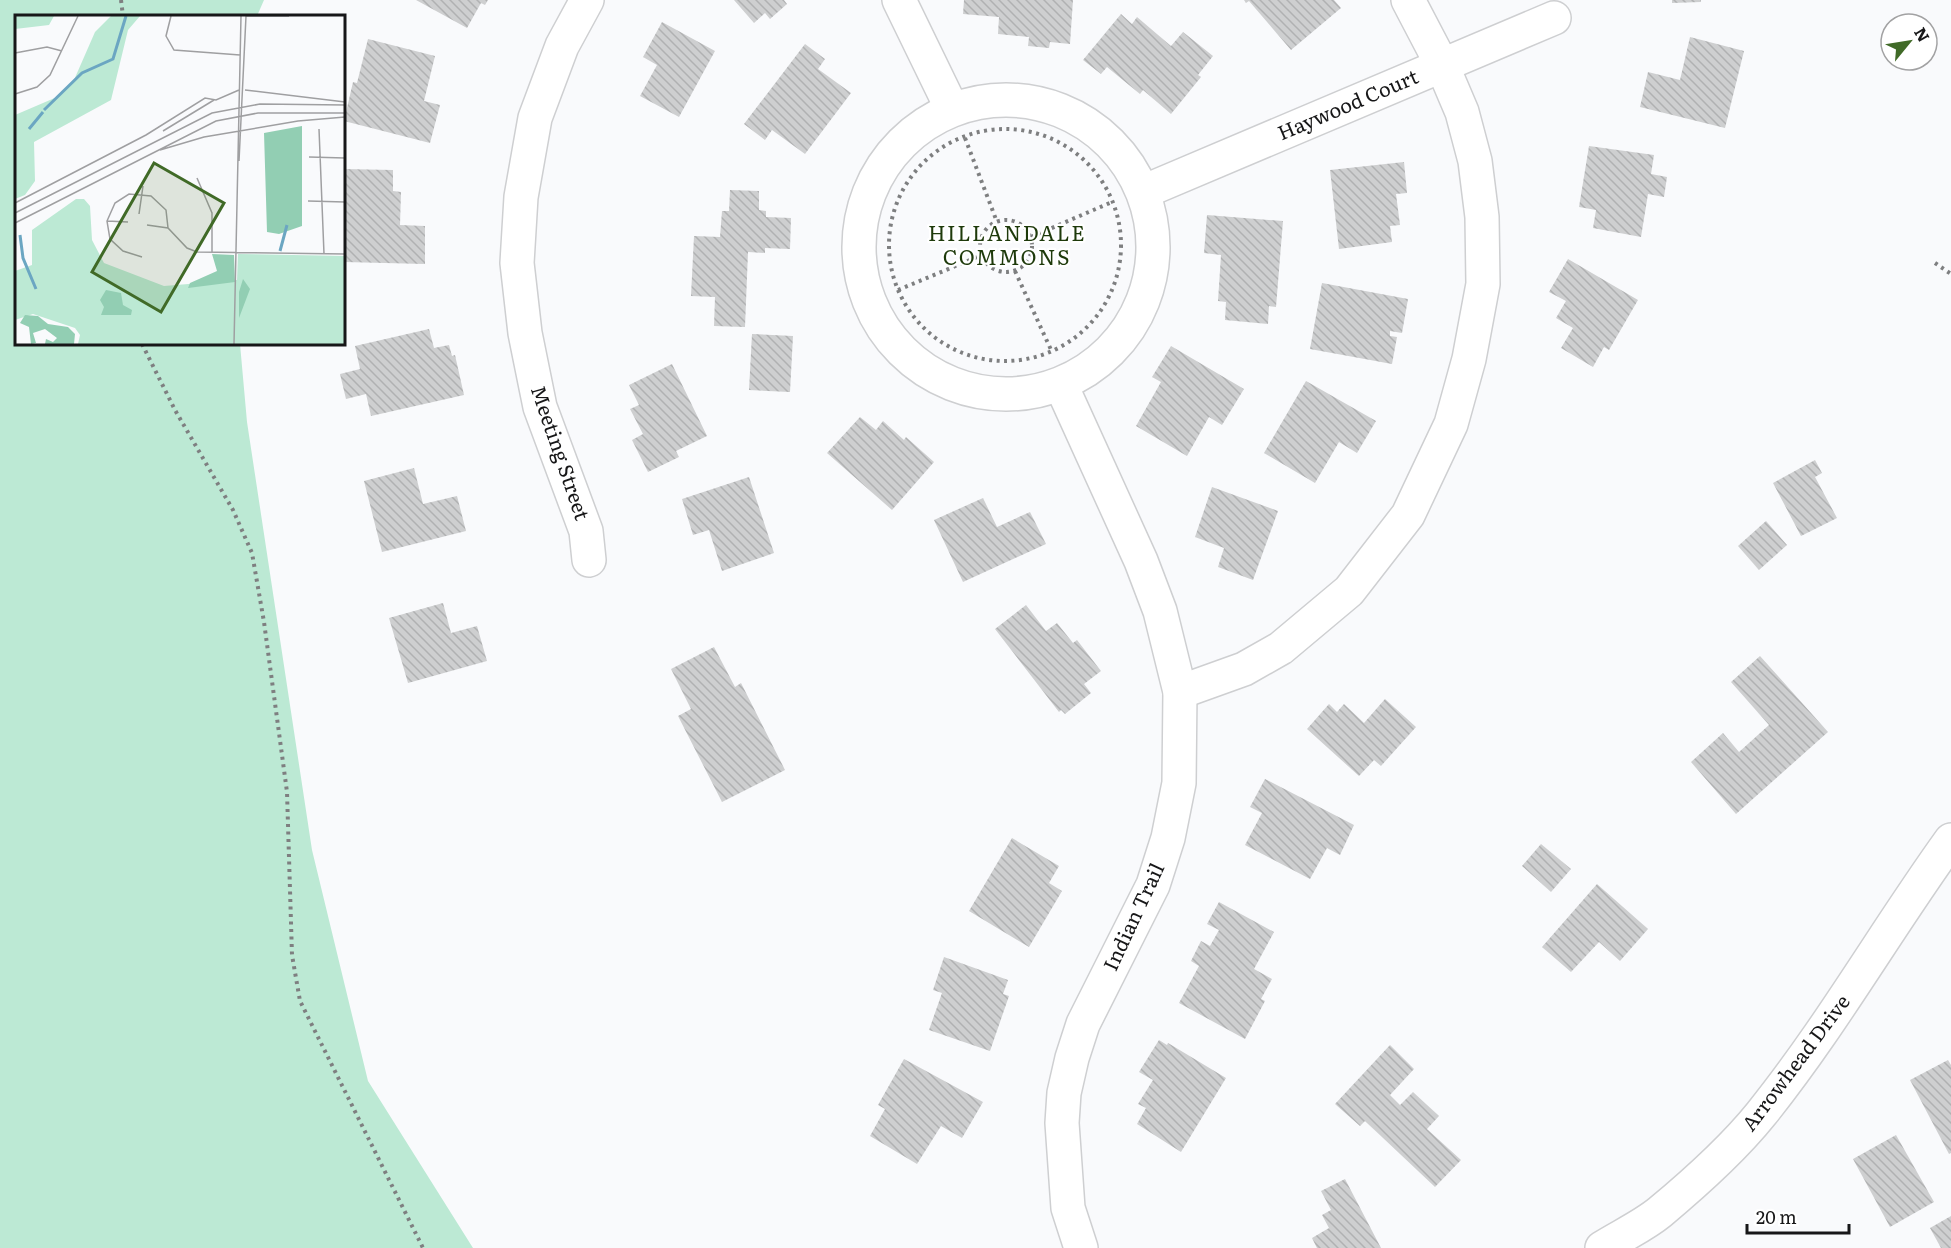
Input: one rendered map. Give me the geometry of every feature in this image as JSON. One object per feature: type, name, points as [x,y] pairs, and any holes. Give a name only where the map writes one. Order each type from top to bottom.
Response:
[{"type":"street","name":"Meeting Street","points":[[587,0],[562,46],[535,118],[521,197],[518,263],[525,333],[540,408],[586,531],[589,560]]},
{"type":"street","points":[[899,0],[958,122]]},
{"type":"street","points":[[1180,692],[1244,669],[1281,648],[1349,591],[1408,515],[1451,424],[1469,359],[1483,284],[1482,217],[1472,151],[1462,112],[1442,65],[1408,0]]},
{"type":"street","name":"Haywood Court","points":[[1143,192],[1554,18]]},
{"type":"street","points":[[1017,99],[1050,105],[1079,118],[1106,138],[1128,163],[1143,192],[1152,224],[1154,257],[1148,290],[1135,320],[1116,347],[1090,369],[1061,385],[1030,393],[996,394],[963,388],[933,375],[906,356],[884,330],[869,301],[860,269],[859,235],[865,203],[878,172],[898,145],[923,124],[958,122],[984,100],[1017,99]]},
{"type":"street","name":"Indian Trail","points":[[1061,385],[1141,561],[1160,611],[1180,692],[1179,783],[1168,838],[1153,885],[1083,1024],[1064,1093],[1062,1123],[1068,1208],[1081,1248]]},
{"type":"street","name":"Arrowhead Drive","points":[[1602,1248],[1658,1214],[1718,1161],[1761,1114],[1839,1008],[1915,890],[1951,840]]},
{"type":"path","points":[[121,0],[123,15]]},
{"type":"path","points":[[958,122],[1043,134],[1079,153],[1104,182],[1119,216],[1122,254],[1114,290],[1094,322],[1065,346],[1031,360],[993,362],[957,352],[926,332],[902,302],[889,264],[890,224],[903,186],[958,122]]},
{"type":"path","points":[[958,122],[997,222]]},
{"type":"path","points":[[1031,237],[1112,202]]},
{"type":"path","points":[[1002,220],[1011,220],[1019,224],[1031,237],[1033,245],[1031,253],[1023,267],[1015,271],[999,271],[992,268],[982,255],[980,246],[986,229],[1002,220]]},
{"type":"path","points":[[898,290],[982,255]]},
{"type":"path","points":[[1935,263],[1951,274]]},
{"type":"path","points":[[1015,271],[1052,352]]},
{"type":"path","points":[[142,345],[175,410],[233,510],[252,553],[288,792],[292,955],[300,1001],[423,1248]]},
{"type":"green space","points":[[0,0],[264,0],[257,15],[15,15],[15,345],[240,345],[247,422],[312,850],[368,1081],[473,1248],[0,1248]]},
{"type":"building","points":[[416,0],[488,0],[485,5],[481,3],[467,28]]},
{"type":"building","points":[[734,0],[784,0],[787,4],[770,19],[765,13],[754,23]]},
{"type":"building","points":[[964,0],[1073,0],[1070,44],[1050,42],[1049,48],[1028,46],[1029,37],[998,34],[999,17],[963,14]]},
{"type":"building","points":[[1244,0],[1334,0],[1341,8],[1291,50],[1249,1],[1246,3]]},
{"type":"building","points":[[1672,0],[1701,0],[1701,2],[1672,3]]},
{"type":"building","points":[[1121,14],[1132,24],[1137,17],[1171,46],[1183,32],[1213,56],[1198,75],[1201,77],[1171,114],[1143,90],[1140,94],[1107,67],[1101,74],[1083,60]]},
{"type":"building","points":[[662,22],[715,51],[679,117],[640,96],[657,65],[643,57]]},
{"type":"building","points":[[1690,37],[1744,51],[1725,128],[1640,107],[1648,72],[1680,80]]},
{"type":"building","points":[[368,39],[435,56],[424,101],[440,105],[430,143],[345,121],[353,82],[357,83]]},
{"type":"building","points":[[805,44],[825,59],[818,69],[851,93],[805,154],[772,130],[765,140],[744,124]]},
{"type":"building","points":[[1589,146],[1654,155],[1651,174],[1667,177],[1664,197],[1648,194],[1641,237],[1593,228],[1596,210],[1579,207]]},
{"type":"building","points":[[1404,162],[1407,193],[1396,194],[1400,225],[1390,226],[1392,242],[1339,249],[1330,170]]},
{"type":"building","points":[[345,169],[393,170],[393,191],[401,192],[400,225],[425,226],[425,264],[345,262]]},
{"type":"building","points":[[730,190],[759,191],[759,210],[766,211],[766,217],[791,218],[790,249],[765,248],[765,253],[748,252],[745,327],[714,326],[715,297],[691,296],[694,236],[720,237],[722,211],[729,211]]},
{"type":"building","points":[[1207,215],[1283,221],[1276,307],[1269,306],[1268,324],[1225,320],[1226,302],[1218,301],[1221,255],[1204,253]]},
{"type":"building","points":[[1568,259],[1638,300],[1609,350],[1604,347],[1593,367],[1561,348],[1573,328],[1556,318],[1566,301],[1549,292]]},
{"type":"building","points":[[1322,283],[1408,299],[1402,333],[1390,331],[1390,336],[1397,337],[1392,364],[1310,349]]},
{"type":"building","points":[[429,329],[434,348],[449,345],[452,356],[455,355],[464,395],[371,416],[366,394],[346,399],[340,374],[360,369],[355,346]]},
{"type":"building","points":[[752,334],[793,336],[790,392],[749,390]]},
{"type":"building","points":[[1171,346],[1244,389],[1222,425],[1209,417],[1187,456],[1136,426],[1161,382],[1152,377]]},
{"type":"building","points":[[672,364],[707,436],[676,451],[679,457],[648,472],[632,440],[643,434],[630,409],[639,405],[629,385]]},
{"type":"building","points":[[1306,381],[1376,421],[1357,453],[1339,442],[1315,483],[1264,453]]},
{"type":"building","points":[[860,417],[876,430],[883,421],[904,440],[906,437],[934,462],[892,510],[827,453]]},
{"type":"building","points":[[1815,460],[1822,473],[1815,477],[1837,518],[1801,536],[1773,483]]},
{"type":"building","points":[[414,468],[423,504],[457,496],[466,531],[382,552],[364,481]]},
{"type":"building","points":[[749,477],[774,553],[722,571],[709,530],[693,535],[682,499]]},
{"type":"building","points":[[1212,487],[1278,511],[1253,580],[1218,567],[1224,548],[1195,537]]},
{"type":"building","points":[[983,498],[997,527],[1030,512],[1046,544],[963,582],[934,520]]},
{"type":"building","points":[[1766,521],[1787,545],[1759,570],[1738,546]]},
{"type":"building","points":[[443,603],[451,633],[477,626],[487,661],[408,683],[389,618]]},
{"type":"building","points":[[1026,605],[1046,631],[1057,623],[1073,643],[1077,640],[1101,671],[1084,684],[1091,693],[1065,714],[1061,710],[1059,712],[995,629]]},
{"type":"building","points":[[714,647],[735,687],[741,683],[785,770],[722,802],[678,716],[691,709],[671,669]]},
{"type":"building","points":[[1760,656],[1828,732],[1736,814],[1691,762],[1723,733],[1739,752],[1769,725],[1731,682]]},
{"type":"building","points":[[1385,699],[1416,727],[1381,766],[1374,760],[1359,776],[1307,729],[1329,704],[1337,712],[1344,704],[1364,723]]},
{"type":"building","points":[[1265,779],[1354,825],[1340,855],[1327,848],[1310,879],[1245,845],[1262,813],[1250,807]]},
{"type":"building","points":[[1012,838],[1059,866],[1049,883],[1062,891],[1029,947],[969,911]]},
{"type":"building","points":[[1541,844],[1571,869],[1551,892],[1522,866]]},
{"type":"building","points":[[1597,884],[1648,929],[1620,961],[1599,942],[1571,972],[1542,947]]},
{"type":"building","points":[[1219,902],[1274,932],[1254,969],[1272,979],[1261,999],[1265,1001],[1245,1039],[1179,1003],[1199,966],[1191,961],[1201,941],[1210,946],[1219,930],[1207,924]]},
{"type":"building","points":[[944,957],[1008,980],[1003,994],[1009,996],[990,1051],[929,1030],[942,993],[933,990]]},
{"type":"building","points":[[1159,1040],[1167,1045],[1168,1043],[1226,1078],[1181,1152],[1137,1124],[1146,1108],[1138,1104],[1153,1080],[1139,1072]]},
{"type":"building","points":[[1390,1045],[1414,1069],[1390,1095],[1400,1105],[1413,1092],[1439,1116],[1427,1129],[1461,1160],[1435,1187],[1365,1121],[1360,1126],[1335,1104]]},
{"type":"building","points":[[904,1059],[983,1102],[962,1138],[941,1126],[917,1164],[870,1136],[885,1109],[878,1105]]},
{"type":"building","points":[[1948,1060],[1951,1065],[1951,1153],[1949,1154],[1910,1080]]},
{"type":"building","points":[[1896,1135],[1934,1202],[1890,1227],[1853,1159]]},
{"type":"building","points":[[1345,1179],[1381,1248],[1317,1248],[1312,1238],[1329,1228],[1322,1215],[1331,1210],[1321,1191]]},
{"type":"building","points":[[1951,1216],[1951,1248],[1941,1248],[1930,1228]]},
{"type":"district","name":"HILLANDALE COMMONS","points":[[1007,246]]}]
